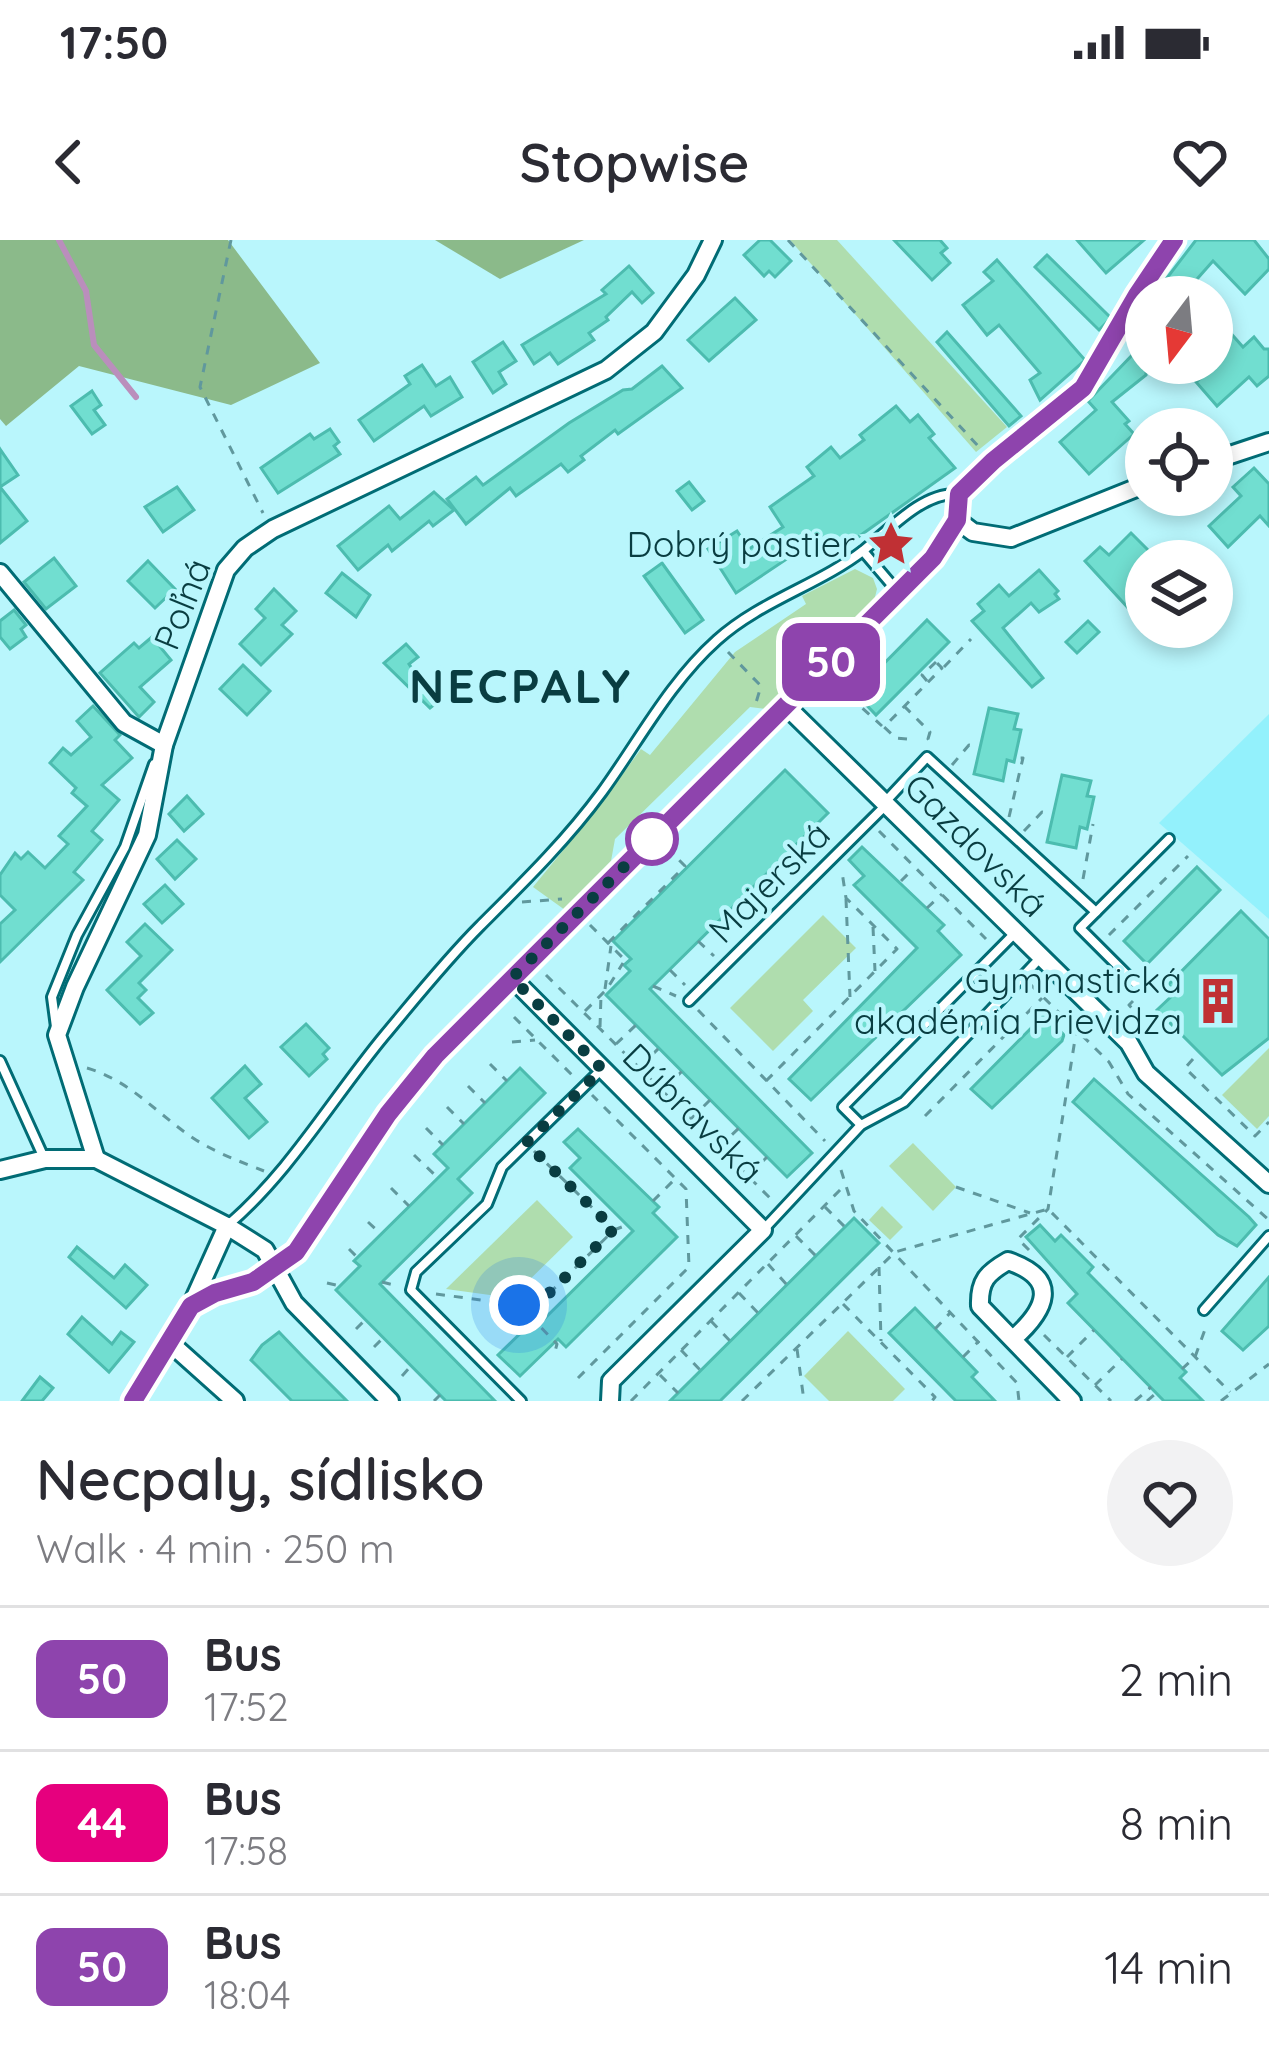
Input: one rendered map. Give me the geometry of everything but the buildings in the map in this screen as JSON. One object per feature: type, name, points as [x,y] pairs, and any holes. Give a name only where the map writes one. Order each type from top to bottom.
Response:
[{"type":"street","name":"Poľná","points":[[96,1159],[57,1035],[147,835],[164,746],[226,570],[245,548],[274,529],[606,370],[654,332],[696,275],[713,240]]},
{"type":"street","points":[[191,1306],[275,1269],[308,1237],[388,1114],[435,1056],[900,594],[933,558],[957,520],[959,494],[1083,388],[1174,240]]},
{"type":"street","points":[[1233,454],[1269,442]]},
{"type":"street","points":[[957,520],[973,532],[1011,538],[1125,492]]},
{"type":"street","points":[[0,573],[124,723],[164,746]]},
{"type":"street","name":"Gazdovská","points":[[786,706],[1129,1043],[1146,1073],[1269,1184]]},
{"type":"street","name":"Dúbravská","points":[[512,978],[764,1230],[611,1381],[610,1401]]},
{"type":"street","points":[[0,1170],[45,1159],[96,1159],[227,1226],[266,1250],[294,1303],[390,1401]]},
{"type":"street","points":[[134,1401],[191,1306],[227,1226]]},
{"type":"street","points":[[1013,1339],[1036,1318],[1044,1299],[1039,1280],[1028,1268],[1008,1262],[990,1271],[979,1286],[980,1306],[1072,1401]]},
{"type":"street","points":[[168,1341],[233,1400]]},
{"type":"lane","points":[[227,1226],[260,1197],[382,1039],[504,902],[539,870],[602,793],[662,702],[717,640],[758,610],[863,551],[892,525],[945,494],[959,494]]},
{"type":"lane","points":[[863,551],[900,594]]},
{"type":"lane","name":"Majerská","points":[[689,1001],[927,757],[1096,912]]},
{"type":"lane","points":[[1140,991],[1080,928],[1168,839]]},
{"type":"lane","points":[[861,1125],[843,1107],[1016,932]]},
{"type":"lane","points":[[764,1230],[861,1125],[904,1102],[1041,957]]},
{"type":"lane","points":[[0,1061],[45,1159]]},
{"type":"lane","points":[[521,1401],[411,1290],[416,1272],[487,1204],[502,1167],[602,1069]]},
{"type":"lane","points":[[1207,1315],[1269,1236]]},
{"type":"path","points":[[231,240],[200,387],[254,499],[274,529]]},
{"type":"path","points":[[788,240],[989,465]]},
{"type":"path","points":[[884,727],[971,639]]},
{"type":"path","points":[[717,640],[761,686],[755,707],[770,722]]},
{"type":"path","points":[[929,682],[922,675],[935,661],[943,668]]},
{"type":"path","points":[[836,684],[896,738],[907,739]]},
{"type":"path","points":[[893,701],[930,732]]},
{"type":"path","points":[[952,765],[970,745],[977,747]]},
{"type":"path","points":[[1009,818],[1023,758],[1019,758]]},
{"type":"path","points":[[1024,831],[1042,812],[1050,814]]},
{"type":"path","points":[[869,821],[998,950]]},
{"type":"path","points":[[1082,884],[1093,824]]},
{"type":"path","points":[[813,828],[824,838]]},
{"type":"path","points":[[600,1028],[609,944],[686,866],[671,852]]},
{"type":"path","points":[[838,852],[846,898],[850,997]]},
{"type":"path","points":[[784,856],[795,866]]},
{"type":"path","points":[[1107,938],[1189,856]]},
{"type":"path","points":[[901,881],[914,867]]},
{"type":"path","points":[[1171,873],[1180,882]]},
{"type":"path","points":[[756,884],[766,893]]},
{"type":"path","points":[[927,908],[942,894]]},
{"type":"path","points":[[504,902],[562,898]]},
{"type":"path","points":[[766,1081],[897,949],[846,898]]},
{"type":"path","points":[[577,913],[626,961],[584,1013]]},
{"type":"path","points":[[727,913],[736,922]]},
{"type":"path","points":[[1130,914],[1139,923]]},
{"type":"path","points":[[873,925],[875,971]]},
{"type":"path","points":[[698,941],[709,951]]},
{"type":"path","points":[[670,970],[680,980]]},
{"type":"path","points":[[546,974],[781,1208]]},
{"type":"path","points":[[1022,976],[1109,1062],[1120,1084],[1269,1220]]},
{"type":"path","points":[[652,986],[689,1001],[835,1152],[854,1211],[1017,1383],[1019,1401]]},
{"type":"path","points":[[1140,991],[1129,1005],[1142,1018]]},
{"type":"path","points":[[926,1116],[1043,997]]},
{"type":"path","points":[[514,1017],[686,1189],[689,1268],[578,1378]]},
{"type":"path","points":[[1018,1022],[1027,1030]]},
{"type":"path","points":[[616,1044],[635,1024]]},
{"type":"path","points":[[1039,1260],[1018,1239],[1048,1209],[1077,1030]]},
{"type":"path","points":[[512,1042],[537,1040]]},
{"type":"path","points":[[639,1068],[659,1048]]},
{"type":"path","points":[[1193,1059],[1185,1068],[1255,1136],[1269,1122]]},
{"type":"path","points":[[490,1064],[507,1082]]},
{"type":"path","points":[[977,1064],[986,1072]]},
{"type":"path","points":[[67,1065],[110,1075],[224,1156],[277,1175]]},
{"type":"path","points":[[663,1091],[682,1072]]},
{"type":"path","points":[[1112,1093],[1120,1084]]},
{"type":"path","points":[[468,1086],[485,1103]]},
{"type":"path","points":[[691,1119],[710,1100]]},
{"type":"path","points":[[447,1107],[464,1124]]},
{"type":"path","points":[[1155,1132],[1162,1124]]},
{"type":"path","points":[[425,1128],[442,1145]]},
{"type":"path","points":[[719,1147],[739,1129]]},
{"type":"path","points":[[526,1143],[614,1229]]},
{"type":"path","points":[[414,1155],[438,1178]]},
{"type":"path","points":[[748,1176],[767,1157]]},
{"type":"path","points":[[1197,1170],[1204,1162]]},
{"type":"path","points":[[653,1201],[676,1179]]},
{"type":"path","points":[[631,1401],[846,1184]]},
{"type":"path","points":[[956,1187],[1032,1213]]},
{"type":"path","points":[[391,1188],[409,1206]]},
{"type":"path","points":[[1240,1209],[1247,1201]]},
{"type":"path","points":[[824,1206],[844,1227]]},
{"type":"path","points":[[368,1222],[381,1234]]},
{"type":"path","points":[[528,1314],[614,1229],[627,1225]]},
{"type":"path","points":[[796,1235],[816,1256]]},
{"type":"path","points":[[349,1249],[357,1257]]},
{"type":"path","points":[[767,1264],[787,1285]]},
{"type":"path","points":[[879,1267],[882,1343]]},
{"type":"path","points":[[382,1282],[519,1305],[557,1344],[554,1355]]},
{"type":"path","points":[[327,1283],[340,1286]]},
{"type":"path","points":[[738,1293],[758,1313]]},
{"type":"path","points":[[842,1303],[935,1397],[932,1401]]},
{"type":"path","points":[[935,1329],[951,1312]]},
{"type":"path","points":[[1182,1369],[1195,1357],[1207,1315]]},
{"type":"path","points":[[356,1329],[365,1320]]},
{"type":"path","points":[[711,1321],[730,1341]]},
{"type":"path","points":[[1040,1330],[1111,1401]]},
{"type":"path","points":[[1067,1357],[1094,1330]]},
{"type":"path","points":[[374,1347],[383,1338]]},
{"type":"path","points":[[963,1357],[979,1341]]},
{"type":"path","points":[[797,1347],[804,1401]]},
{"type":"path","points":[[681,1350],[701,1370]]},
{"type":"path","points":[[1095,1385],[1122,1358]]},
{"type":"path","points":[[402,1376],[411,1366]]},
{"type":"path","points":[[1221,1401],[1269,1366]]},
{"type":"path","points":[[659,1373],[678,1393]]},
{"type":"path","points":[[1135,1401],[1150,1387]]},
{"type":"path","points":[[1147,1401],[1156,1393]]},
{"type":"path","points":[[434,1401],[440,1395]]},
{"type":"shaded area","points":[[1269,714],[1269,919],[1159,823]]},
{"type":"green space","points":[[0,240],[228,240],[320,363],[231,405],[79,366],[6,426],[0,419]]},
{"type":"green space","points":[[435,240],[584,240],[500,279]]},
{"type":"green space","points":[[790,240],[837,240],[1007,427],[976,452]]},
{"type":"green space","points":[[855,569],[873,578],[874,601],[765,709],[750,707],[615,839],[611,861],[565,910],[533,887],[641,749],[650,755],[735,652],[806,604],[802,596]]},
{"type":"green space","points":[[823,915],[856,948],[803,1000],[813,1011],[773,1051],[730,1008]]},
{"type":"green space","points":[[1269,1048],[1269,1116],[1257,1129],[1222,1095]]},
{"type":"green space","points":[[913,1143],[956,1187],[933,1211],[889,1166]]},
{"type":"green space","points":[[537,1200],[573,1237],[511,1298],[446,1289]]},
{"type":"green space","points":[[882,1206],[903,1227],[890,1240],[869,1220]]},
{"type":"green space","points":[[848,1331],[905,1389],[893,1401],[829,1401],[804,1376]]},
{"type":"waterway","points":[[59,240],[86,291],[94,345],[136,397]]},
{"type":"bus line","name":"50","points":[[133,1401],[191,1306],[253,1282],[296,1252],[388,1114],[435,1056],[933,558],[957,520],[959,494],[1083,388],[1174,240]]},
{"type":"place","name":"Dobrý pastier","points":[[891,544]]},
{"type":"place","name":"Gymnastická akadémia Prievidza","points":[[1218,1001]]},
{"type":"district","name":"NECPALY","points":[[521,686]]},
{"type":"route","points":[[519,1305],[528,1314],[614,1229],[526,1143],[602,1069],[512,978],[652,839]]}]
